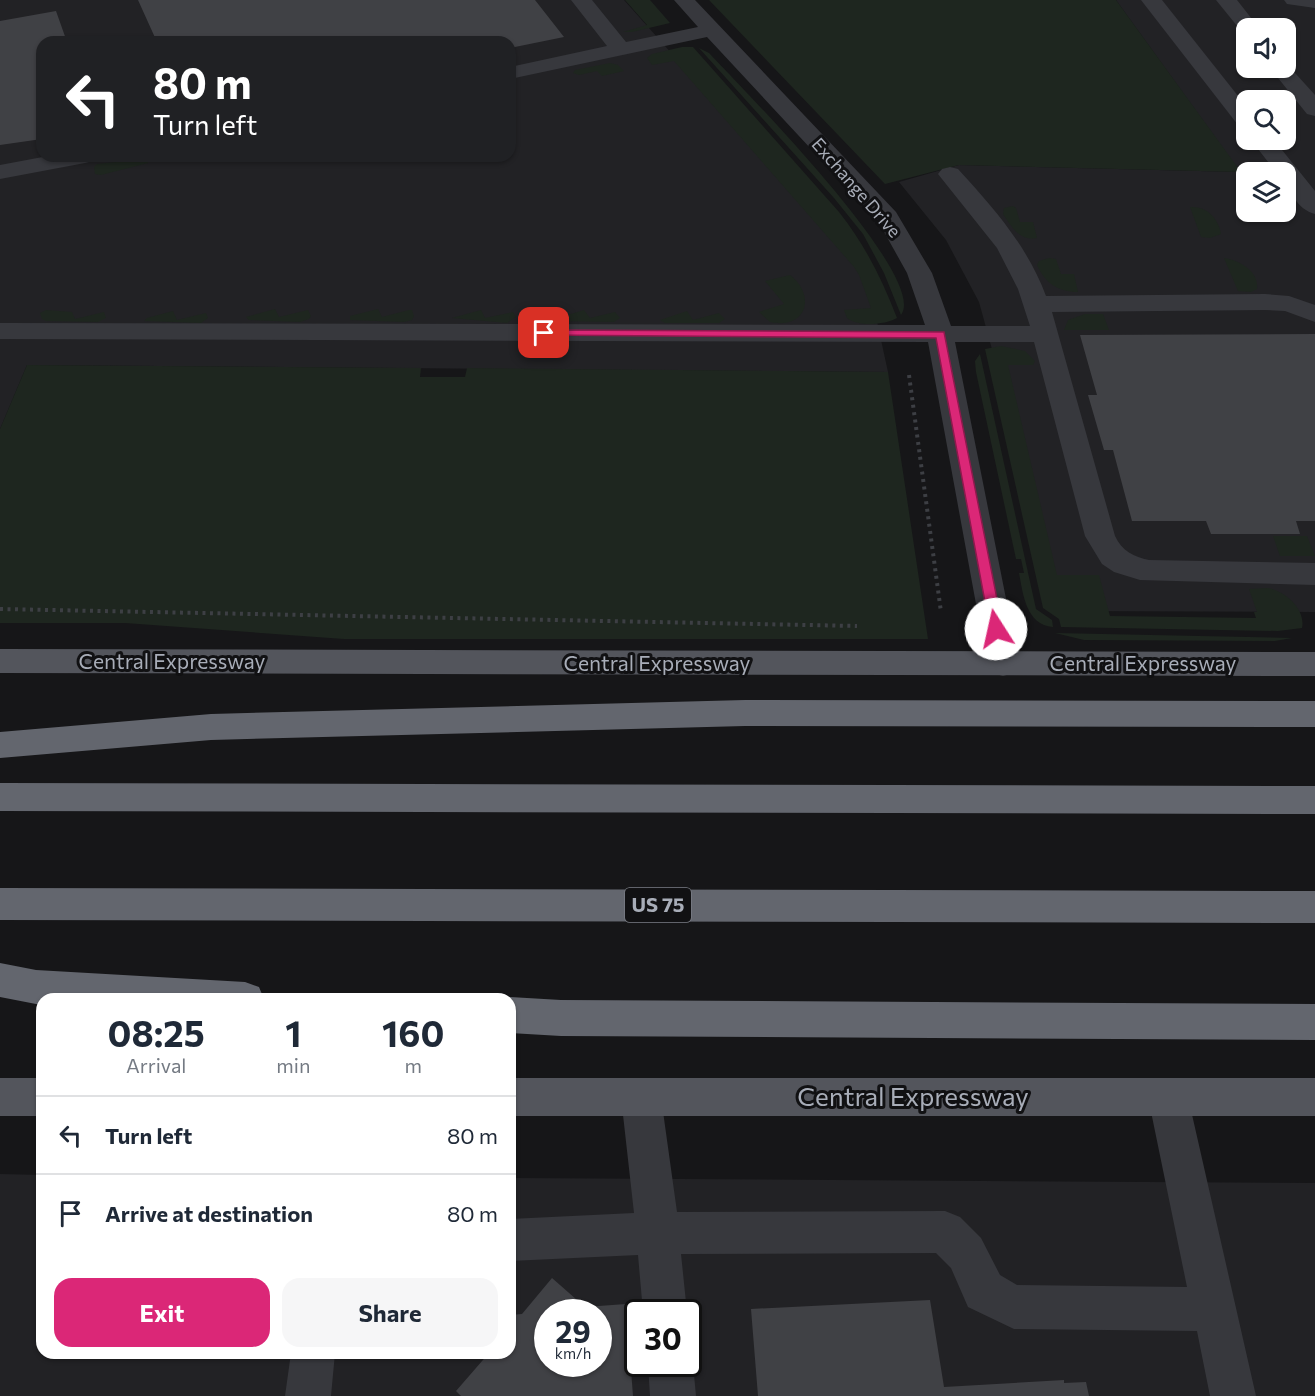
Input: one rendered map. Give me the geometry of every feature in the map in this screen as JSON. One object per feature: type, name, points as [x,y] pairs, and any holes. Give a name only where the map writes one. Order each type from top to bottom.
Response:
[{"type":"highway","points":[[0,745],[211,728],[745,713],[1315,714]]},
{"type":"highway","points":[[0,797],[1315,800]]},
{"type":"highway","name":"US 75","points":[[0,904],[1315,907]]},
{"type":"highway","points":[[0,980],[36,987],[140,993]]},
{"type":"highway","points":[[516,1015],[561,1018],[1315,1022]]},
{"type":"main road","name":"Central Expressway","points":[[0,661],[1315,664]]},
{"type":"main road","points":[[0,1097],[36,1097]]},
{"type":"main road","name":"Central Expressway","points":[[516,1097],[1315,1097]]},
{"type":"street","points":[[581,0],[621,49]]},
{"type":"street","name":"Exchange Drive","points":[[684,0],[887,217],[911,253],[929,291],[940,334],[1003,664]]},
{"type":"street","points":[[1151,0],[1236,107]]},
{"type":"street","points":[[1226,0],[1241,18]]},
{"type":"street","points":[[1294,0],[1315,2]]},
{"type":"street","points":[[516,72],[712,30]]},
{"type":"street","points":[[1289,78],[1315,109]]},
{"type":"street","points":[[1270,150],[1315,207]]},
{"type":"street","points":[[0,172],[53,162]]},
{"type":"street","points":[[950,174],[994,225],[1012,251],[1039,304],[1045,334],[1100,536],[1107,551],[1114,559],[1136,569],[1158,572],[1312,582]]},
{"type":"street","points":[[1039,304],[1265,302],[1289,304],[1315,314]]},
{"type":"street","points":[[2,336],[1045,334]]},
{"type":"street","points":[[641,1096],[664,1299]]},
{"type":"street","points":[[1168,1097],[1233,1396]]},
{"type":"street","points":[[516,1240],[658,1233],[945,1232],[966,1253],[984,1291],[1014,1307],[1213,1309]]},
{"type":"street","points":[[308,1396],[312,1359]]},
{"type":"street","points":[[671,1377],[673,1396]]},
{"type":"path","points":[[909,375],[940,612]]},
{"type":"path","points":[[0,609],[866,627]]},
{"type":"shaded area","points":[[0,0],[624,0],[854,258],[875,312],[888,372],[27,365],[0,429]]},
{"type":"shaded area","points":[[625,0],[650,0],[670,23],[623,32],[647,25]]},
{"type":"shaded area","points":[[709,0],[1116,0],[1236,165],[1236,172],[959,165],[885,184]]},
{"type":"shaded area","points":[[1116,0],[1315,0],[1315,612],[1064,611],[979,302],[946,240],[899,182],[959,165],[1236,172],[1236,222],[1296,222],[1296,162],[1236,162],[1236,166]]},
{"type":"shaded area","points":[[682,47],[693,47],[839,212],[872,263],[897,318],[872,324],[858,323],[847,318],[844,310],[871,308],[854,267],[674,61],[652,65],[647,58],[652,54]]},
{"type":"shaded area","points":[[699,48],[709,53],[791,140],[861,224],[887,263],[902,294],[901,315],[884,273],[863,234],[834,198]]},
{"type":"shaded area","points":[[610,63],[618,65],[624,71],[602,76],[597,71],[579,75],[573,73],[575,70]]},
{"type":"shaded area","points":[[148,162],[101,175],[95,174],[94,167],[97,164]]},
{"type":"shaded area","points":[[1013,206],[1016,208],[1020,222],[1033,222],[1037,238],[1021,235],[1010,224],[1003,214],[1004,208]]},
{"type":"shaded area","points":[[1190,207],[1202,209],[1211,214],[1221,234],[1210,238],[1201,237]]},
{"type":"shaded area","points":[[1049,258],[1056,259],[1061,274],[1074,274],[1078,292],[1058,288],[1044,277],[1037,265],[1039,261]]},
{"type":"shaded area","points":[[1224,258],[1236,261],[1247,268],[1255,277],[1257,289],[1251,292],[1238,291]]},
{"type":"shaded area","points":[[790,275],[803,292],[804,309],[792,321],[770,322],[759,312],[784,304],[765,281]]},
{"type":"shaded area","points":[[275,309],[279,317],[308,310],[311,316],[300,322],[249,320],[246,317]]},
{"type":"shaded area","points":[[378,309],[382,317],[409,310],[412,310],[414,316],[412,320],[404,322],[350,320],[350,316]]},
{"type":"shaded area","points":[[46,310],[72,312],[75,319],[104,312],[106,318],[98,322],[46,321],[42,319],[40,313]]},
{"type":"shaded area","points":[[481,310],[485,318],[513,312],[516,317],[507,323],[452,318]]},
{"type":"shaded area","points":[[584,310],[590,318],[615,312],[620,318],[614,322],[557,321],[558,318]]},
{"type":"shaded area","points":[[173,311],[177,320],[206,313],[208,318],[201,323],[144,321],[147,318]]},
{"type":"shaded area","points":[[687,311],[693,320],[719,313],[725,319],[719,323],[665,323],[660,320]]},
{"type":"shaded area","points":[[1085,314],[1103,314],[1109,330],[1064,330],[1068,320]]},
{"type":"shaded area","points":[[1001,346],[1025,351],[1035,361],[1033,365],[1008,365],[1057,575],[1099,575],[1110,616],[1256,618],[1254,612],[1257,612],[1249,589],[1268,588],[1281,593],[1293,602],[1301,615],[1302,628],[1278,631],[1061,627],[1059,619],[1043,608],[985,349]]},
{"type":"shaded area","points":[[980,354],[1036,609],[1052,620],[1053,627],[1037,621],[1031,615],[1024,599],[1019,573],[1024,573],[1021,559],[1016,559],[976,372],[975,361]]},
{"type":"shaded area","points":[[27,365],[421,368],[420,377],[465,377],[467,368],[888,372],[928,639],[344,639],[125,623],[0,623],[0,429]]},
{"type":"shaded area","points":[[1273,536],[1307,536],[1315,556],[1280,556]]},
{"type":"shaded area","points":[[1055,633],[1292,638],[1275,641],[1084,640]]},
{"type":"shaded area","points":[[0,1174],[36,1175],[36,1359],[516,1359],[516,1178],[1315,1183],[1315,1396],[0,1396]]},
{"type":"building","points":[[138,0],[535,0],[564,37],[516,47],[516,36],[154,36]]},
{"type":"building","points":[[56,11],[65,36],[36,36],[36,140],[0,145],[0,21]]},
{"type":"building","points":[[1315,334],[1315,521],[1296,521],[1300,534],[1211,534],[1206,521],[1132,521],[1113,450],[1104,450],[1088,395],[1097,395],[1080,335]]},
{"type":"building","points":[[552,1278],[576,1299],[534,1299]]},
{"type":"building","points":[[534,1300],[534,1377],[612,1377],[612,1305],[624,1304],[624,1377],[632,1377],[633,1396],[461,1396],[456,1391],[484,1359],[516,1359],[516,1314],[522,1314]]},
{"type":"building","points":[[930,1300],[944,1387],[1064,1380],[1064,1383],[1086,1382],[1089,1396],[758,1396],[751,1309]]},
{"type":"route","points":[[544,333],[940,334],[996,629]]}]
